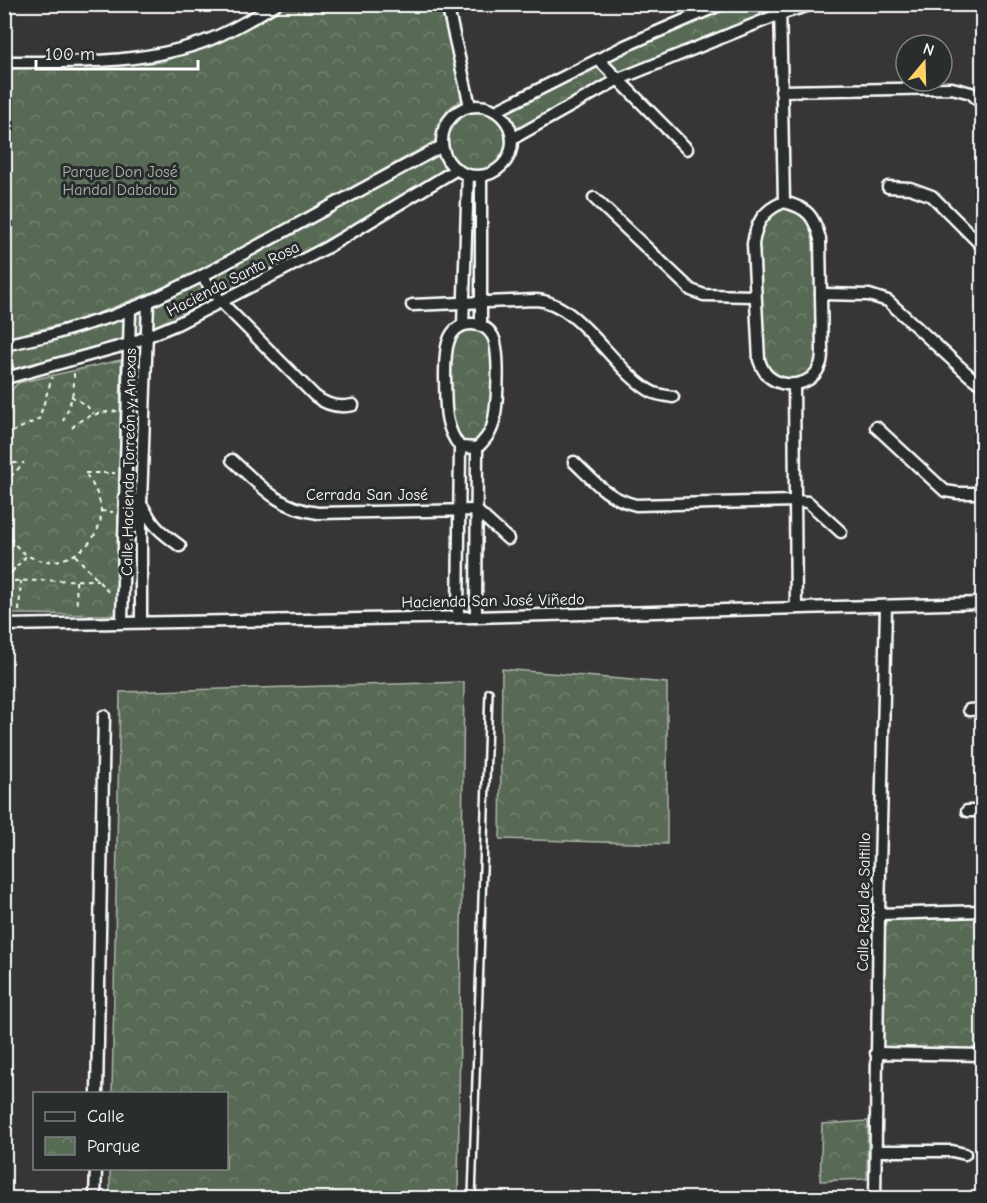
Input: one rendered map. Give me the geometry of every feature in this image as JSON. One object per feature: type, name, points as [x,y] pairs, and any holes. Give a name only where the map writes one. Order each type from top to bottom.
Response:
[{"type":"street","points":[[4,62],[109,60],[171,52],[211,39],[276,4]]},
{"type":"street","points":[[447,4],[470,106]]},
{"type":"street","points":[[496,111],[627,45],[722,4]]},
{"type":"street","points":[[512,139],[619,79],[780,9],[813,4]]},
{"type":"street","points":[[780,9],[784,202]]},
{"type":"street","points":[[599,60],[687,149]]},
{"type":"street","points":[[782,91],[952,88],[971,93],[982,104]]},
{"type":"street","points":[[480,105],[496,111],[505,119],[510,128],[512,139],[509,156],[498,169],[481,176],[468,175],[457,169],[450,163],[442,146],[442,137],[448,120],[454,114],[470,106],[480,105]]},
{"type":"street","name":"Hacienda Santa Rosa","points":[[4,345],[50,335],[148,303],[442,146]]},
{"type":"street","name":"Hacienda Santa Rosa","points":[[5,380],[129,344],[222,303],[326,248],[457,169]]},
{"type":"street","points":[[463,325],[468,175]]},
{"type":"street","points":[[481,176],[481,325]]},
{"type":"street","points":[[888,187],[910,188],[932,196],[982,246]]},
{"type":"street","points":[[594,198],[691,290],[704,295],[756,296]]},
{"type":"street","points":[[784,202],[808,212],[820,239],[821,294],[820,366],[814,375],[794,385],[778,382],[768,376],[759,360],[753,244],[758,223],[768,210],[784,202]]},
{"type":"street","points":[[202,276],[222,303],[315,396],[329,405],[339,407],[353,405]]},
{"type":"street","points":[[821,294],[869,294],[888,301],[982,385]]},
{"type":"street","points":[[412,305],[546,300],[570,315],[639,383],[656,394],[673,397]]},
{"type":"street","name":"Calle Hacienda Torreón y Anexas","points":[[141,622],[141,502],[148,303]]},
{"type":"street","name":"Calle Hacienda Torreón y Anexas","points":[[122,622],[130,309]]},
{"type":"street","points":[[458,617],[460,447],[453,438],[446,421],[445,351],[449,338],[463,325],[481,325],[491,333],[497,345],[496,408],[492,429],[477,448],[476,617]]},
{"type":"street","points":[[4,357],[5,380]]},
{"type":"street","points":[[794,385],[796,608]]},
{"type":"street","points":[[876,427],[945,491],[982,493]]},
{"type":"street","points":[[460,447],[477,448]]},
{"type":"street","name":"Cerrada San José","points":[[232,460],[278,501],[302,511],[318,513],[476,510]]},
{"type":"street","points":[[574,462],[609,495],[622,502],[636,505],[808,502],[841,532]]},
{"type":"street","points":[[124,497],[131,497],[141,502],[154,524],[180,546]]},
{"type":"street","points":[[476,510],[508,539]]},
{"type":"street","name":"Hacienda San José Viñedo","points":[[4,625],[476,617],[982,603]]},
{"type":"street","name":"Calle Real de Saltillo","points":[[875,1198],[886,606]]},
{"type":"street","points":[[969,710],[982,709]]},
{"type":"street","points":[[97,1092],[104,716]]},
{"type":"street","points":[[967,811],[982,811]]},
{"type":"street","points":[[879,914],[982,911]]},
{"type":"street","points":[[876,1053],[982,1055]]},
{"type":"street","points":[[876,1151],[952,1151],[965,1154]]},
{"type":"street","points":[[95,1198],[96,1170]]},
{"type":"lane","points":[[472,1198],[489,692]]},
{"type":"path","points":[[63,421],[71,396],[74,376],[70,360]]},
{"type":"path","points":[[4,436],[39,419],[51,384],[53,365]]},
{"type":"path","points":[[71,396],[82,402],[93,414]]},
{"type":"path","points":[[72,428],[79,420],[93,414],[127,411]]},
{"type":"path","points":[[4,463],[24,463],[4,483]]},
{"type":"path","points":[[4,531],[27,555],[51,562],[75,555],[98,529],[101,511],[92,483],[85,473],[125,472]]},
{"type":"path","points":[[101,511],[124,512]]},
{"type":"path","points":[[5,581],[27,555]]},
{"type":"path","points":[[75,555],[115,599]]},
{"type":"path","points":[[4,569],[15,569]]},
{"type":"path","points":[[5,581],[98,580]]},
{"type":"path","points":[[19,610],[21,581]]},
{"type":"path","points":[[76,581],[77,607]]},
{"type":"green space","name":"Parque Don José Handal Dabdoub","points":[[288,5],[444,5],[462,99],[447,110],[435,141],[188,278],[86,318],[5,338],[4,69],[86,68],[162,62]]},
{"type":"green space","points":[[730,5],[776,5],[776,11],[621,75],[604,60],[697,17]]},
{"type":"green space","points":[[599,64],[615,78],[515,134],[509,119],[501,112]]},
{"type":"green space","points":[[471,109],[483,109],[499,118],[506,128],[508,140],[506,152],[499,162],[483,171],[471,171],[460,166],[451,157],[446,146],[446,134],[451,123],[460,114]]},
{"type":"green space","points":[[440,150],[447,165],[452,169],[217,301],[125,342],[9,374],[9,360],[5,349],[125,314]]},
{"type":"green space","points":[[777,208],[799,209],[810,219],[818,240],[820,352],[811,374],[790,383],[772,376],[761,360],[755,242],[766,215]]},
{"type":"green space","points":[[463,329],[481,329],[494,344],[491,422],[476,444],[465,443],[458,439],[453,432],[448,414],[451,338]]},
{"type":"green space","points":[[121,360],[117,615],[5,614],[5,397],[18,383]]},
{"type":"green space","points":[[502,669],[667,683],[667,844],[500,839]]},
{"type":"green space","points":[[464,682],[458,1198],[110,1198],[110,1170],[228,1170],[228,1092],[112,1092],[120,692]]},
{"type":"green space","points":[[982,916],[982,1049],[880,1049],[882,919]]},
{"type":"green space","points":[[868,1121],[867,1179],[820,1181],[822,1124]]}]
